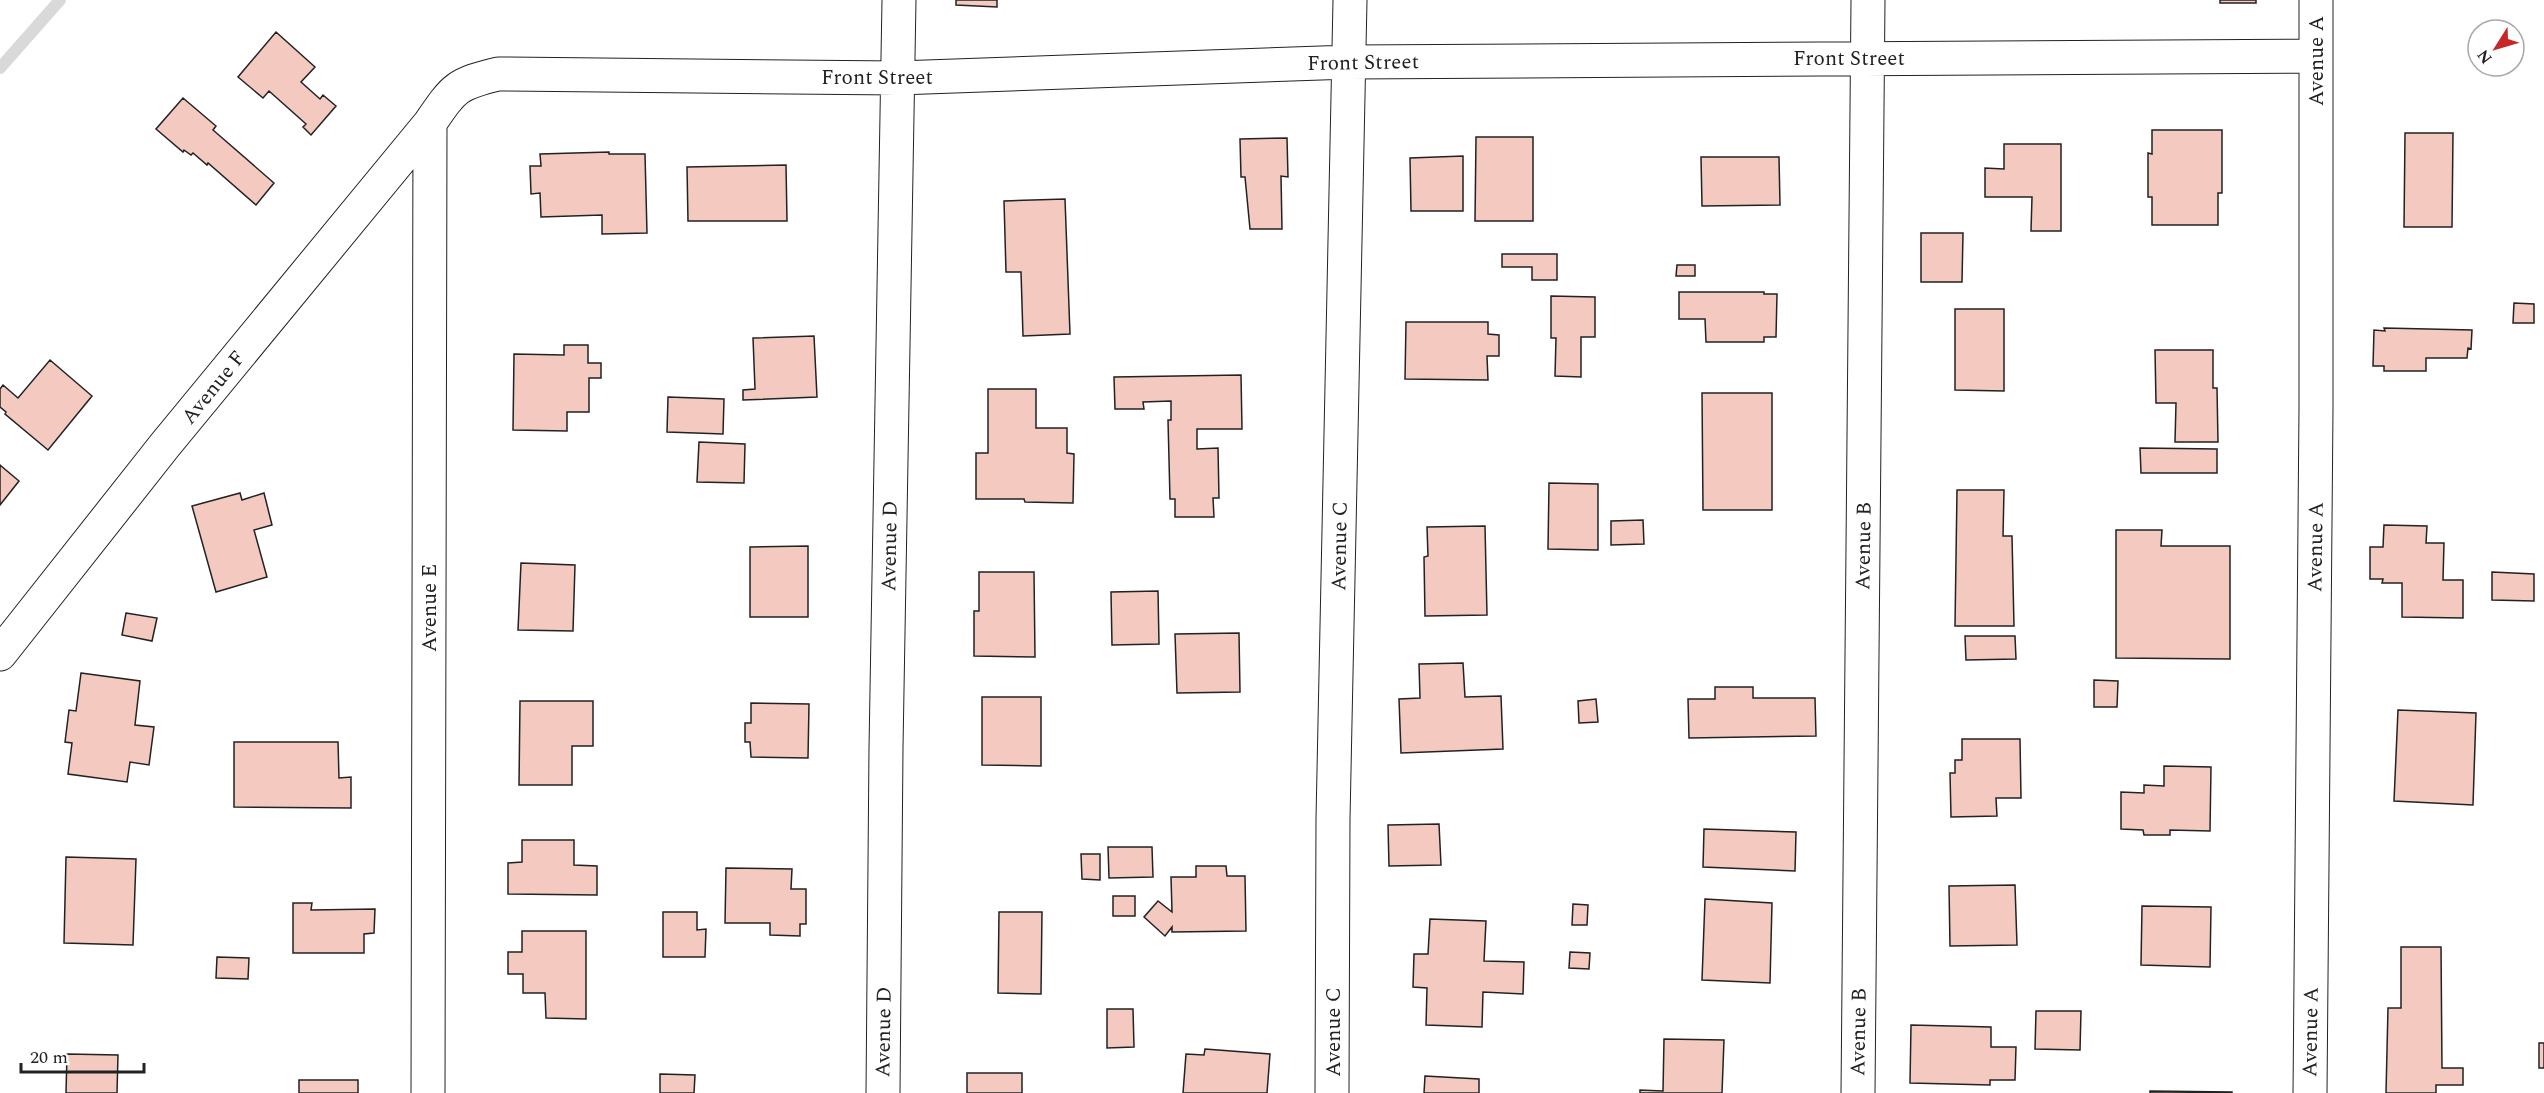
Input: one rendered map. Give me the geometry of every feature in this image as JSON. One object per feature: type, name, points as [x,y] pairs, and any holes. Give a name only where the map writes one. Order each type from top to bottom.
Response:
[{"type":"street","name":"Avenue D","points":[[883,1093],[886,736],[899,0]]},
{"type":"street","name":"Avenue C","points":[[1332,1093],[1334,807],[1350,0]]},
{"type":"street","name":"Avenue B","points":[[1858,1093],[1868,0]]},
{"type":"street","name":"Avenue A","points":[[2310,1093],[2316,408],[2316,0]]},
{"type":"street","name":"Front Street","points":[[430,123],[451,93],[470,81],[498,74],[898,78],[1350,62],[2315,56]]},
{"type":"street","name":"Avenue F","points":[[0,654],[165,445],[430,123]]},
{"type":"street","name":"Avenue E","points":[[428,1093],[430,123]]},
{"type":"building","points":[[956,0],[997,0],[997,7],[956,5]]},
{"type":"building","points":[[2220,0],[2256,0],[2256,3],[2220,3]]},
{"type":"building","points":[[276,32],[315,67],[301,82],[320,99],[323,95],[336,106],[311,135],[303,127],[306,124],[269,91],[263,98],[238,77]]},
{"type":"building","points":[[183,98],[216,126],[213,130],[274,183],[256,205],[208,163],[207,165],[193,153],[191,155],[184,150],[183,152],[156,129]]},
{"type":"building","points":[[2152,130],[2222,130],[2222,193],[2218,193],[2218,225],[2152,225],[2152,197],[2148,197],[2148,153],[2152,154]]},
{"type":"building","points":[[2405,133],[2453,133],[2452,227],[2404,227]]},
{"type":"building","points":[[1476,137],[1533,137],[1533,221],[1475,221]]},
{"type":"building","points":[[1287,138],[1288,177],[1281,176],[1282,229],[1250,229],[1245,177],[1241,177],[1240,139]]},
{"type":"building","points":[[2004,144],[2061,144],[2061,231],[2031,231],[2032,197],[1985,197],[1985,168],[2004,169]]},
{"type":"building","points":[[609,152],[609,154],[645,154],[647,233],[602,234],[602,215],[541,217],[540,193],[531,194],[530,166],[541,166],[540,154]]},
{"type":"building","points":[[1463,156],[1463,211],[1411,211],[1410,158]]},
{"type":"building","points":[[1701,157],[1779,157],[1780,205],[1702,206]]},
{"type":"building","points":[[786,165],[787,221],[688,221],[687,167]]},
{"type":"building","points":[[1065,199],[1070,334],[1023,336],[1021,272],[1006,272],[1004,201]]},
{"type":"building","points":[[1921,233],[1963,233],[1962,282],[1921,282]]},
{"type":"building","points":[[1502,254],[1557,254],[1557,280],[1532,280],[1532,267],[1502,267]]},
{"type":"building","points":[[1677,265],[1695,265],[1695,276],[1676,276]]},
{"type":"building","points":[[1679,292],[1777,294],[1776,337],[1764,337],[1764,342],[1706,342],[1705,319],[1679,319]]},
{"type":"building","points":[[1551,296],[1595,297],[1595,337],[1581,337],[1581,377],[1555,376],[1556,338],[1551,338]]},
{"type":"building","points":[[2514,303],[2534,304],[2534,323],[2513,323]]},
{"type":"building","points":[[1955,309],[2004,309],[2004,391],[1955,390]]},
{"type":"building","points":[[1406,322],[1488,322],[1488,334],[1499,335],[1499,356],[1487,356],[1488,380],[1405,379]]},
{"type":"building","points":[[2384,328],[2472,330],[2471,349],[2468,348],[2467,358],[2426,358],[2426,371],[2384,371],[2384,366],[2373,366],[2374,330],[2385,331]]},
{"type":"building","points":[[814,336],[817,397],[743,400],[743,390],[755,389],[753,338]]},
{"type":"building","points":[[564,345],[588,345],[588,363],[601,363],[601,378],[589,378],[589,412],[567,412],[567,431],[513,430],[514,354],[564,355]]},
{"type":"building","points":[[2155,350],[2213,350],[2213,388],[2217,388],[2218,442],[2175,442],[2176,403],[2156,403]]},
{"type":"building","points":[[50,360],[92,396],[48,450],[5,414],[6,412],[0,407],[0,389],[3,385],[18,398]]},
{"type":"building","points":[[1241,375],[1242,429],[1197,429],[1197,449],[1218,448],[1219,498],[1213,498],[1214,517],[1175,517],[1175,499],[1170,499],[1168,420],[1171,420],[1171,401],[1143,402],[1144,409],[1115,409],[1114,377]]},
{"type":"building","points":[[988,389],[1036,389],[1036,428],[1067,428],[1067,453],[1074,454],[1073,503],[1025,502],[1024,499],[976,499],[976,453],[988,453]]},
{"type":"building","points":[[1702,393],[1772,393],[1772,510],[1703,510]]},
{"type":"building","points":[[668,397],[724,399],[723,434],[667,432]]},
{"type":"building","points":[[699,442],[745,444],[744,483],[697,482]]},
{"type":"building","points":[[2140,448],[2217,449],[2217,473],[2141,473]]},
{"type":"building","points":[[0,465],[19,481],[0,505]]},
{"type":"building","points":[[1549,483],[1598,484],[1598,550],[1548,549]]},
{"type":"building","points":[[1957,490],[2004,490],[2003,536],[2012,536],[2014,626],[1955,626]]},
{"type":"building","points":[[240,493],[242,500],[264,493],[272,525],[254,530],[267,577],[216,592],[192,506]]},
{"type":"building","points":[[1643,520],[1644,544],[1611,545],[1611,521]]},
{"type":"building","points":[[2384,525],[2427,526],[2426,543],[2444,543],[2443,580],[2463,580],[2463,618],[2402,617],[2402,583],[2382,583],[2383,579],[2370,579],[2370,547],[2383,547]]},
{"type":"building","points":[[1485,526],[1487,615],[1425,616],[1424,557],[1428,556],[1427,527]]},
{"type":"building","points":[[2116,530],[2162,530],[2161,546],[2230,546],[2230,659],[2116,658]]},
{"type":"building","points":[[808,546],[808,617],[750,617],[750,547]]},
{"type":"building","points":[[521,563],[575,565],[573,631],[518,630]]},
{"type":"building","points":[[979,572],[1034,572],[1035,657],[974,656],[974,611],[979,611]]},
{"type":"building","points":[[2492,572],[2534,574],[2534,601],[2492,600]]},
{"type":"building","points":[[1158,591],[1159,644],[1112,645],[1111,592]]},
{"type":"building","points":[[126,613],[157,618],[152,641],[122,635]]},
{"type":"building","points":[[1239,633],[1240,692],[1177,693],[1175,634]]},
{"type":"building","points":[[1965,636],[2015,636],[2016,659],[1966,660]]},
{"type":"building","points":[[1463,663],[1465,697],[1501,696],[1503,749],[1401,753],[1399,699],[1420,698],[1419,664]]},
{"type":"building","points":[[81,673],[140,681],[135,725],[154,727],[149,765],[130,762],[127,782],[68,774],[72,743],[65,742],[69,710],[76,711]]},
{"type":"building","points":[[2094,680],[2118,681],[2117,707],[2094,707]]},
{"type":"building","points":[[1715,687],[1753,687],[1753,698],[1815,698],[1816,736],[1689,738],[1688,699],[1715,699]]},
{"type":"building","points":[[982,697],[1041,697],[1041,766],[982,765]]},
{"type":"building","points":[[1596,699],[1598,722],[1579,723],[1578,701]]},
{"type":"building","points":[[520,701],[593,701],[593,746],[572,746],[572,785],[519,785]]},
{"type":"building","points":[[751,703],[809,704],[808,758],[751,757],[750,742],[745,742],[745,723],[751,723]]},
{"type":"building","points":[[2398,710],[2476,713],[2473,805],[2394,801]]},
{"type":"building","points":[[1962,739],[2020,739],[2021,798],[1996,798],[1997,816],[1951,817],[1950,773],[1955,773],[1955,760],[1962,760]]},
{"type":"building","points":[[234,742],[338,742],[339,778],[351,777],[351,808],[234,807]]},
{"type":"building","points":[[2164,766],[2211,767],[2210,831],[2170,830],[2170,835],[2144,835],[2143,830],[2121,829],[2121,792],[2144,793],[2144,785],[2164,786]]},
{"type":"building","points":[[1439,824],[1441,865],[1389,866],[1388,825]]},
{"type":"building","points":[[1704,829],[1796,832],[1795,871],[1703,867]]},
{"type":"building","points":[[522,840],[574,840],[574,865],[597,866],[597,895],[508,894],[508,863],[522,862]]},
{"type":"building","points":[[1108,847],[1152,847],[1153,877],[1109,878]]},
{"type":"building","points":[[1081,854],[1100,854],[1100,880],[1082,879]]},
{"type":"building","points":[[66,857],[136,859],[133,945],[64,943]]},
{"type":"building","points":[[1196,866],[1226,866],[1227,876],[1245,876],[1246,931],[1172,932],[1172,927],[1165,936],[1144,917],[1158,901],[1172,912],[1171,877],[1196,877]]},
{"type":"building","points":[[726,868],[792,869],[791,889],[806,889],[806,924],[800,924],[800,936],[770,935],[770,923],[725,923]]},
{"type":"building","points":[[2015,885],[2017,945],[1950,946],[1949,886]]},
{"type":"building","points":[[1113,896],[1135,896],[1135,916],[1113,916]]},
{"type":"building","points":[[1705,899],[1772,903],[1770,983],[1702,980]]},
{"type":"building","points":[[293,903],[312,903],[311,910],[375,909],[374,933],[364,934],[364,953],[293,953]]},
{"type":"building","points":[[1573,904],[1588,905],[1587,925],[1572,925]]},
{"type":"building","points":[[2142,906],[2211,907],[2210,967],[2141,965]]},
{"type":"building","points":[[663,912],[697,912],[697,930],[706,929],[705,957],[663,957]]},
{"type":"building","points":[[999,912],[1042,912],[1041,994],[998,993]]},
{"type":"building","points":[[1430,919],[1486,921],[1484,961],[1524,962],[1523,994],[1483,992],[1482,1027],[1426,1025],[1427,988],[1413,987],[1414,954],[1428,954]]},
{"type":"building","points":[[522,931],[586,931],[586,1019],[546,1018],[545,993],[523,993],[523,974],[508,974],[508,952],[522,952]]},
{"type":"building","points":[[2401,947],[2441,947],[2442,1068],[2463,1068],[2463,1085],[2436,1085],[2436,1093],[2386,1093],[2388,1008],[2401,1008]]},
{"type":"building","points":[[1570,952],[1590,953],[1589,969],[1569,968]]},
{"type":"building","points":[[217,957],[249,958],[248,979],[216,978]]},
{"type":"building","points":[[1107,1009],[1133,1009],[1134,1047],[1107,1048]]},
{"type":"building","points":[[2036,1011],[2081,1011],[2080,1050],[2035,1049]]},
{"type":"building","points":[[1911,1025],[1991,1027],[1991,1047],[2016,1047],[2015,1080],[1990,1080],[1990,1085],[1910,1083]]},
{"type":"building","points":[[1664,1039],[1724,1040],[1722,1093],[1640,1093],[1640,1090],[1663,1091]]},
{"type":"building","points":[[2539,1043],[2544,1043],[2544,1068],[2539,1068]]},
{"type":"building","points":[[1205,1049],[1270,1054],[1267,1093],[1183,1093],[1186,1054],[1204,1055]]},
{"type":"building","points":[[67,1054],[118,1055],[117,1093],[66,1093]]},
{"type":"building","points":[[967,1073],[1022,1073],[1022,1093],[967,1093]]},
{"type":"building","points":[[660,1074],[695,1075],[694,1093],[660,1093]]},
{"type":"building","points":[[1425,1076],[1479,1079],[1479,1093],[1424,1093]]},
{"type":"building","points":[[299,1080],[358,1080],[358,1093],[299,1093]]},
{"type":"building","points":[[2150,1091],[2232,1092],[2232,1093],[2150,1093]]},
{"type":"waterway","points":[[0,68],[60,0]]}]
